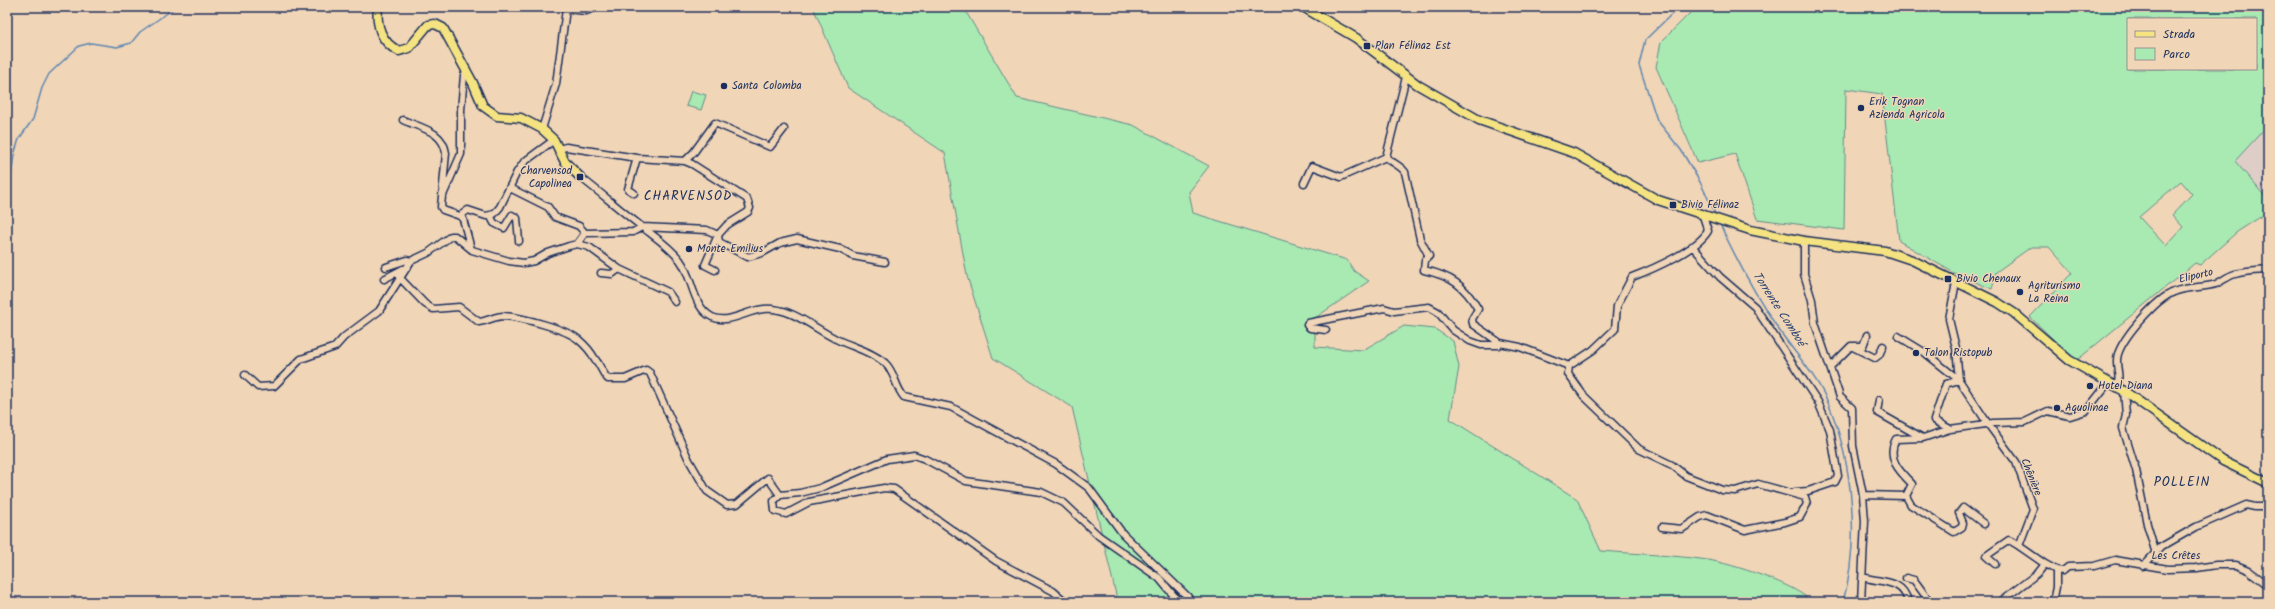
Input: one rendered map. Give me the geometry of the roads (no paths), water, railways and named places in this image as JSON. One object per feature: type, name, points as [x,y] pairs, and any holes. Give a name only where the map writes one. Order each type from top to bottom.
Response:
[{"type":"main road","points":[[378,7],[380,32],[388,45],[399,51],[404,51],[415,43],[428,25],[439,25],[447,33],[483,106],[490,113],[497,116],[521,118],[542,129],[554,140],[565,162],[580,177]]},
{"type":"main road","points":[[1303,7],[1356,38],[1406,76],[1479,120],[1574,153],[1641,191],[1726,223],[1804,241],[1900,254],[2014,313],[2069,360],[2121,388],[2223,461],[2268,483]]},
{"type":"street","points":[[542,129],[556,84],[566,9],[586,11],[597,7]]},
{"type":"street","points":[[441,194],[444,193],[461,154],[461,110],[464,75],[467,73]]},
{"type":"street","points":[[1386,157],[1406,76]]},
{"type":"street","points":[[404,120],[438,135],[445,144],[446,152],[441,194],[442,209],[460,216],[465,225],[471,249]]},
{"type":"street","points":[[685,161],[715,123],[770,147],[784,129]]},
{"type":"street","points":[[490,216],[500,207],[524,162],[554,140]]},
{"type":"street","points":[[559,149],[566,147],[637,158],[685,161],[747,199],[749,203],[748,212],[745,216],[727,225],[718,235],[705,265],[715,270]]},
{"type":"street","points":[[1304,183],[1312,166],[1341,177],[1386,157]]},
{"type":"street","points":[[1386,157],[1392,163],[1401,166],[1405,172],[1420,239],[1429,256],[1424,260],[1424,270],[1442,275],[1468,291],[1478,309],[1472,319],[1473,324],[1500,343],[1520,347],[1569,366]]},
{"type":"street","points":[[634,193],[628,190],[637,158]]},
{"type":"street","points":[[580,177],[665,244],[680,260],[689,276],[696,300],[702,309],[711,317],[718,319],[734,318],[764,309],[780,310],[801,318],[837,340],[851,344],[885,363],[895,384],[904,397],[945,406],[960,411],[1063,469],[1089,488],[1123,534],[1188,597],[1190,602]]},
{"type":"street","points":[[510,188],[548,207],[555,217],[579,226],[585,233]]},
{"type":"street","points":[[460,216],[471,210],[490,216],[494,223],[504,228],[512,215],[517,218],[519,241]]},
{"type":"street","points":[[1662,527],[1682,529],[1700,517],[1707,515],[1745,530],[1785,522],[1800,517],[1806,509],[1807,504],[1805,497],[1758,484],[1735,491],[1722,490],[1686,476],[1672,465],[1639,450],[1584,396],[1568,374],[1569,366],[1593,350],[1615,329],[1617,306],[1632,277],[1650,270],[1702,240],[1708,231],[1706,216]]},
{"type":"street","points":[[585,233],[633,232],[642,226],[707,230],[718,235]]},
{"type":"street","points":[[577,244],[585,233]]},
{"type":"street","points":[[718,235],[719,242],[748,257],[762,253],[780,243],[796,239],[840,249],[853,256],[885,262]]},
{"type":"street","points":[[384,279],[402,271],[410,263],[428,253],[451,236],[458,238],[471,249],[496,258],[524,263],[534,261],[548,253],[577,244],[589,248],[619,269],[663,290],[675,302]]},
{"type":"street","points":[[1804,241],[1804,274],[1812,300],[1815,323],[1831,366],[1840,397],[1852,408],[1853,446],[1863,495],[1865,521],[1861,602]]},
{"type":"street","points":[[1692,246],[1720,277],[1755,308],[1818,402],[1830,430],[1838,476],[1835,482],[1808,491],[1793,493]]},
{"type":"street","points":[[386,267],[407,260],[410,263]]},
{"type":"street","points":[[245,375],[255,385],[262,388],[277,384],[301,359],[335,347],[344,337],[379,311],[399,277],[410,263]]},
{"type":"street","points":[[601,273],[612,274],[619,269]]},
{"type":"street","name":"Eliporto","points":[[2156,554],[2147,524],[2136,470],[2123,428],[2126,415],[2116,362],[2118,353],[2125,340],[2149,310],[2160,300],[2175,291],[2217,283],[2234,274],[2268,270]]},
{"type":"street","points":[[399,277],[425,304],[433,309],[459,307],[479,322],[502,316],[536,322],[552,329],[560,328],[579,339],[596,359],[602,374],[608,379],[625,379],[646,370],[650,373],[689,460],[707,491],[727,505],[737,504],[768,478],[780,495]]},
{"type":"street","points":[[1956,282],[1949,319],[1956,348],[1959,380]]},
{"type":"street","points":[[1326,330],[1310,328],[1307,325],[1308,322],[1378,309],[1394,311],[1429,307],[1438,312],[1453,330],[1470,341],[1481,345],[1499,345],[1500,343]]},
{"type":"street","points":[[1831,366],[1851,346],[1863,346],[1867,335]]},
{"type":"street","points":[[1898,336],[1924,352],[1959,380]]},
{"type":"street","points":[[1851,346],[1874,358],[1879,356],[1883,346]]},
{"type":"street","points":[[1950,429],[1934,420],[1946,384],[1959,380]]},
{"type":"street","name":"Chênière","points":[[1959,380],[1988,424],[2016,462],[2033,509],[2018,546]]},
{"type":"street","points":[[1906,496],[1912,484],[1893,462],[1892,447],[1896,439],[1923,438],[1950,429],[1988,424],[2025,422],[2048,411],[2070,416],[2086,411],[2109,382]]},
{"type":"street","points":[[1879,400],[1877,412],[1923,438]]},
{"type":"street","points":[[1066,602],[1053,591],[996,561],[894,489],[884,488],[809,502],[783,514],[775,511],[773,507],[774,501],[780,495],[800,493],[820,488],[887,459],[914,455],[925,459],[966,481],[1041,492],[1064,503],[1099,536],[1156,575],[1179,602]]},
{"type":"street","points":[[1863,495],[1906,496]]},
{"type":"street","points":[[1906,496],[1911,505],[1954,532],[1962,527],[1964,523],[1959,513],[1963,508],[1984,524]]},
{"type":"street","points":[[2143,566],[2161,547],[2196,527],[2246,505],[2268,507]]},
{"type":"street","points":[[1995,564],[1986,556],[2008,540],[2056,570],[2056,587],[2053,602]]},
{"type":"street","name":"Les Crêtes","points":[[2056,570],[2063,571],[2068,567],[2094,566],[2115,560],[2143,566],[2168,569],[2236,565],[2248,570],[2268,585]]},
{"type":"street","points":[[2000,602],[2038,573],[2045,564]]},
{"type":"street","points":[[1863,577],[1896,584],[1907,597],[1908,602]]},
{"type":"street","points":[[1906,578],[1914,580],[1930,602]]},
{"type":"waterway","points":[[7,205],[14,155],[19,139],[33,119],[42,88],[49,74],[79,46],[91,43],[117,47],[131,43],[140,32],[176,7]]},
{"type":"waterway","name":"Torrente Comboé","points":[[1679,7],[1645,40],[1639,65],[1657,120],[1681,150],[1700,182],[1716,215]]},
{"type":"waterway","name":"Torrente Comboé","points":[[1720,224],[1740,265],[1762,304],[1819,385],[1829,405],[1837,428],[1844,452],[1848,477],[1852,528],[1851,554],[1843,602]]},
{"type":"waterway","points":[[7,330],[7,337]]},
{"type":"place","name":"Plan Félinaz Est","points":[[1367,46]]},
{"type":"place","name":"Santa Colomba","points":[[724,86]]},
{"type":"place","name":"Erik Tognan Azienda Agricola","points":[[1861,108]]},
{"type":"place","name":"Charvensod Capolinea","points":[[580,177]]},
{"type":"place","name":"Bivio Félinaz","points":[[1673,205]]},
{"type":"place","name":"Monte Emilius","points":[[689,249]]},
{"type":"place","name":"Bivio Chenaux","points":[[1948,279]]},
{"type":"place","name":"Agriturismo La Reina","points":[[2020,292]]},
{"type":"place","name":"Talon Ristopub","points":[[1916,353]]},
{"type":"place","name":"Hotel Diana","points":[[2090,386]]},
{"type":"place","name":"Aquolinae","points":[[2057,408]]},
{"type":"district","name":"CHARVENSOD","points":[[688,196]]},
{"type":"district","name":"POLLEIN","points":[[2182,482]]}]
